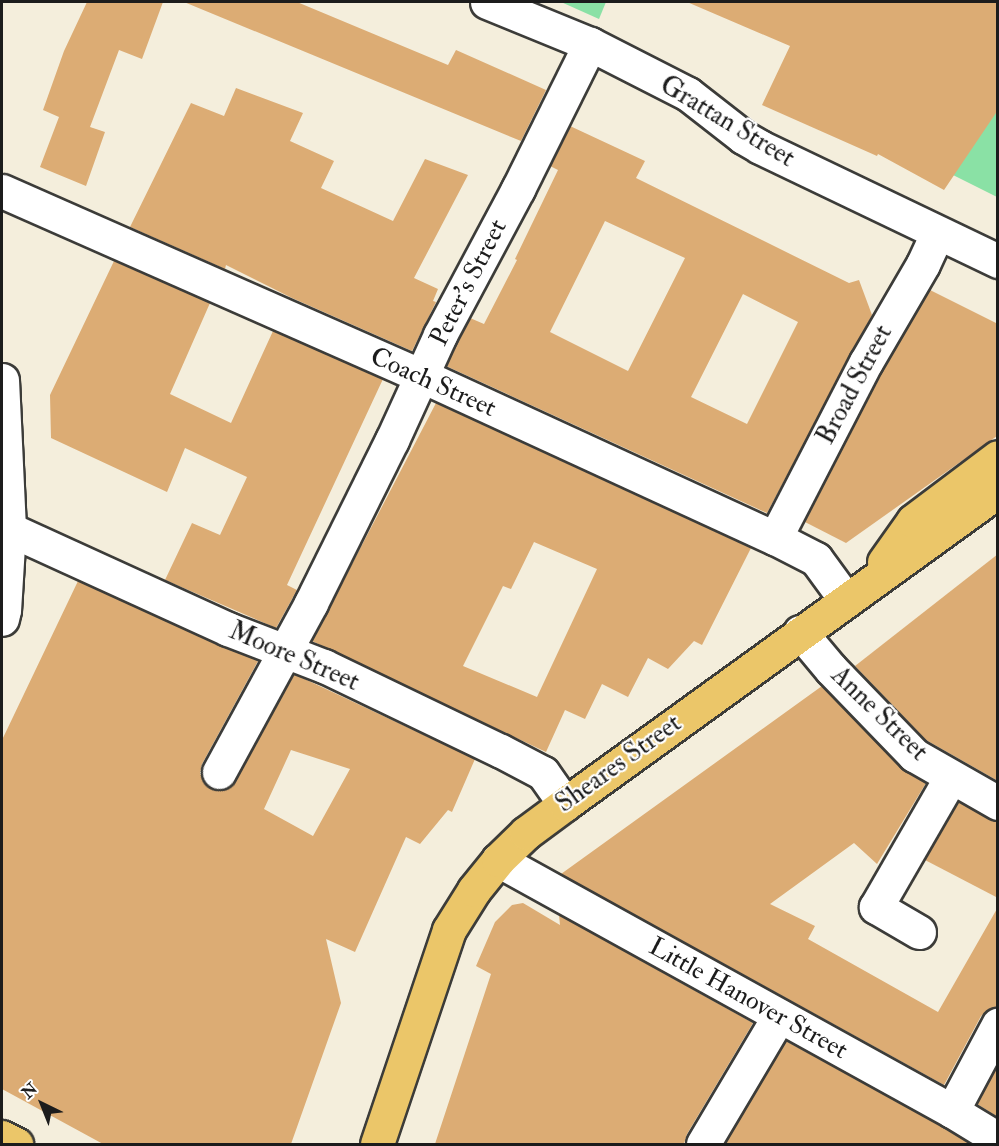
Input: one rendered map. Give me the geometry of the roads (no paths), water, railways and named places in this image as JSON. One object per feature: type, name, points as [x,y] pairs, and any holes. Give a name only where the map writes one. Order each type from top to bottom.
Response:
[{"type":"main road","points":[[859,590],[913,521],[998,456]]},
{"type":"main road","name":"Sheares Street","points":[[377,1144],[449,930],[474,890],[498,860],[526,833],[800,632],[998,491]]},
{"type":"main road","points":[[2,1137],[16,1144]]},
{"type":"street","name":"Grattan Street","points":[[487,2],[590,44],[688,94],[743,137],[760,147],[937,234],[998,261]]},
{"type":"street","name":"Peter's Street","points":[[219,772],[286,652],[440,335],[518,189],[590,44]]},
{"type":"street","name":"Coach Street","points":[[2,190],[422,376],[775,538],[816,559],[859,590]]},
{"type":"street","name":"Broad Street","points":[[775,538],[866,362],[923,264],[937,234]]},
{"type":"street","points":[[2,380],[5,528],[2,619]]},
{"type":"street","name":"Moore Street","points":[[5,528],[228,629],[324,666],[543,773],[566,804]]},
{"type":"street","name":"Anne Street","points":[[800,632],[831,669],[914,754],[998,803]]},
{"type":"street","points":[[919,932],[876,907],[951,777]]},
{"type":"street","name":"Little Hanover Street","points":[[498,860],[952,1111],[998,1139]]},
{"type":"street","points":[[704,1144],[779,1016]]},
{"type":"street","points":[[952,1111],[998,1025]]}]
